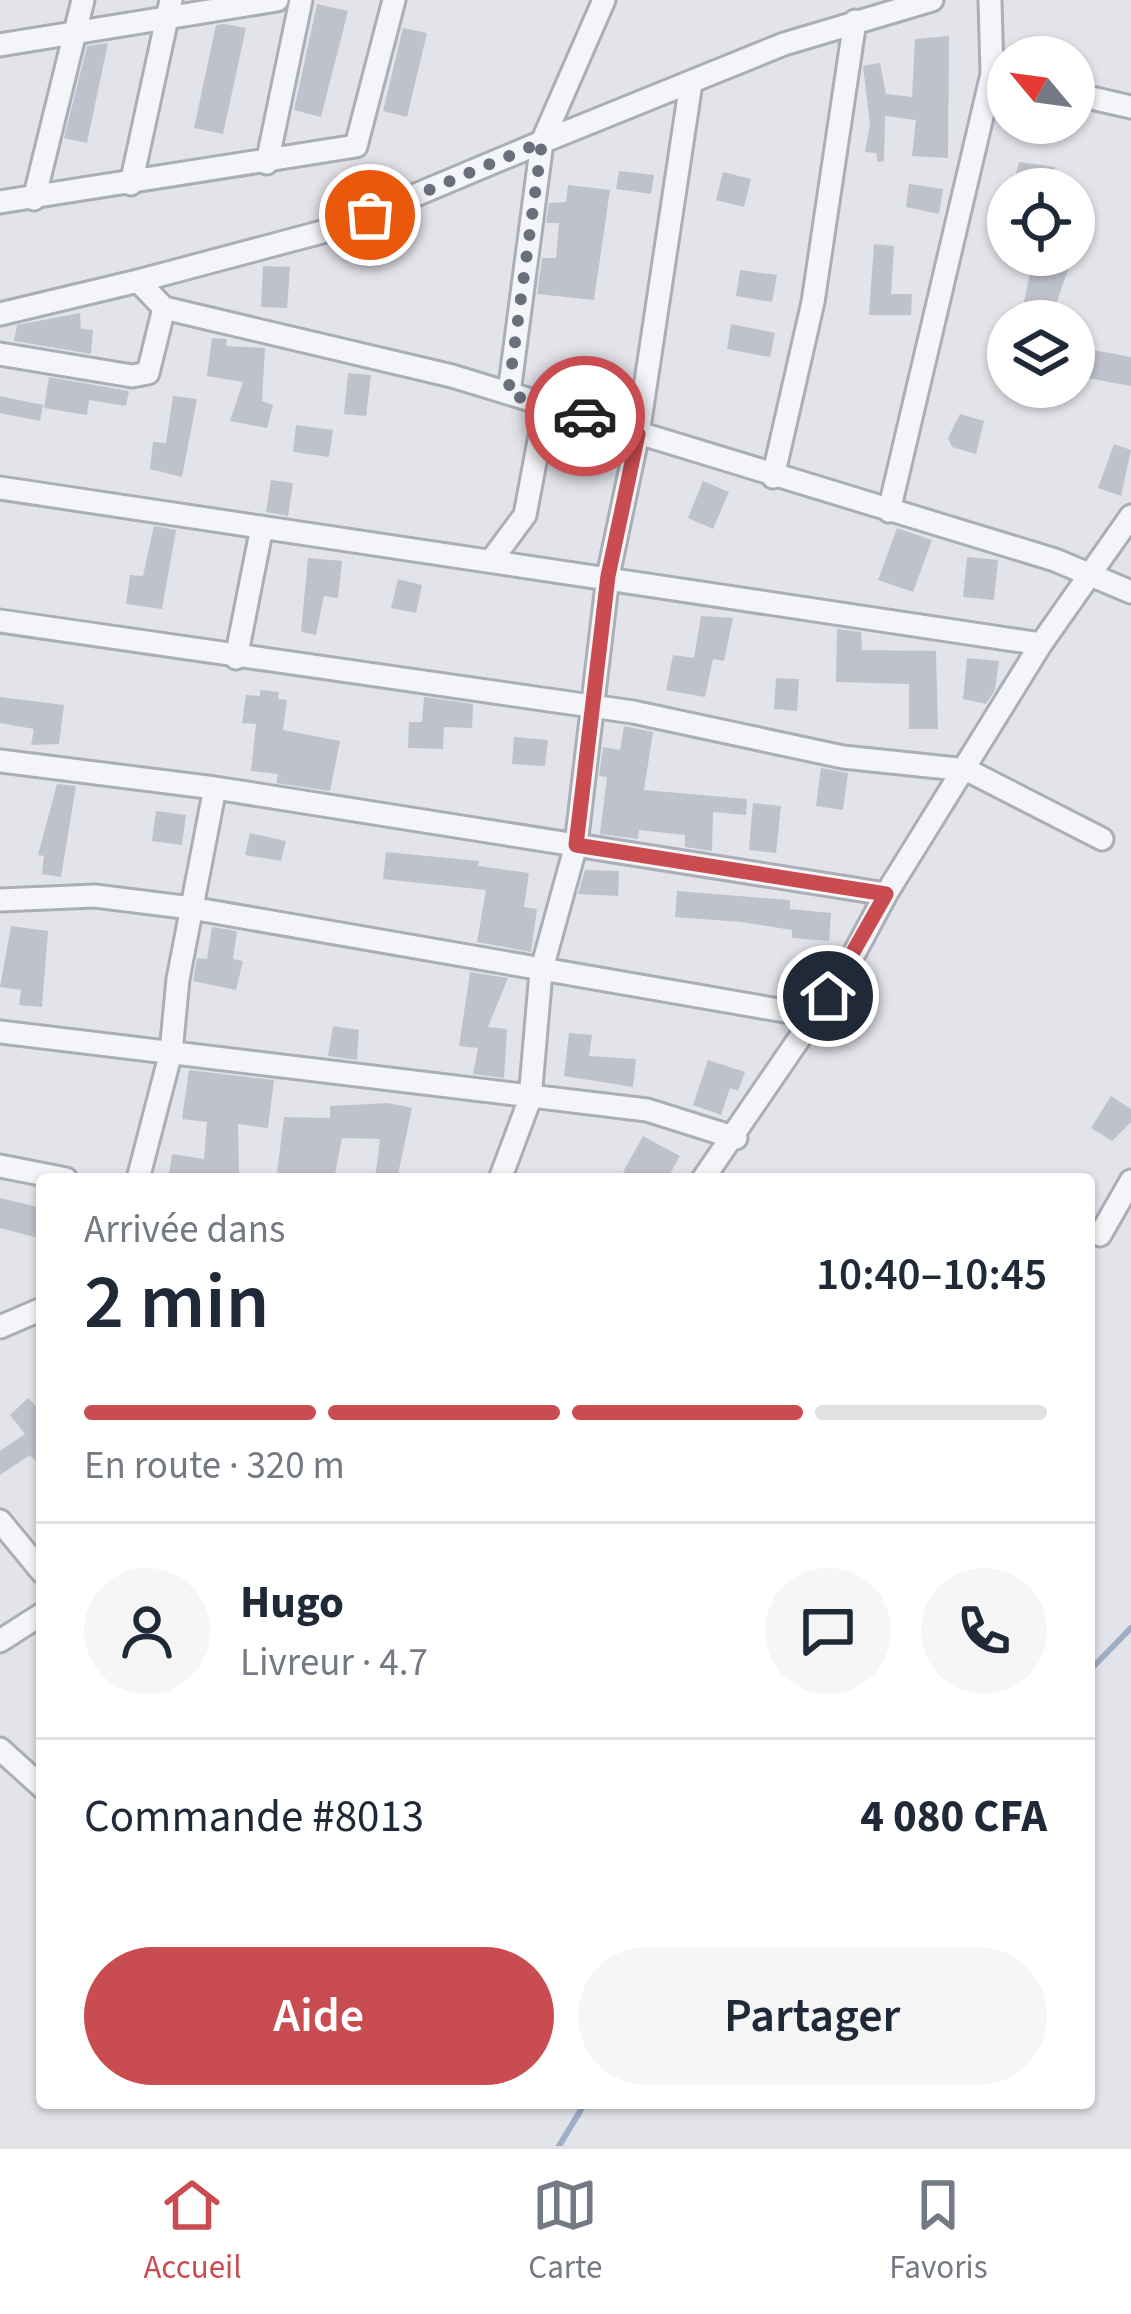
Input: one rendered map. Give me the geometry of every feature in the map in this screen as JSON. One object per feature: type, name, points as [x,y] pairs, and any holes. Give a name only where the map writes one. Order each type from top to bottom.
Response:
[{"type":"street","points":[[34,199],[83,0]]},
{"type":"street","points":[[0,45],[169,9],[277,0]]},
{"type":"street","points":[[267,163],[301,0]]},
{"type":"street","points":[[0,202],[356,146],[394,0]]},
{"type":"street","points":[[508,394],[542,142],[604,0]]},
{"type":"street","points":[[0,314],[337,228],[691,83],[855,21],[932,0]]},
{"type":"street","points":[[990,0],[995,36]]},
{"type":"street","points":[[131,184],[169,9]]},
{"type":"street","points":[[773,477],[813,302],[855,21]]},
{"type":"street","points":[[502,1173],[530,1099],[541,972],[576,845],[608,576],[638,434],[691,83]]},
{"type":"street","points":[[1095,99],[1131,107]]},
{"type":"street","points":[[889,511],[987,127]]},
{"type":"street","points":[[138,281],[164,308],[301,337],[546,404],[1088,574],[1131,592]]},
{"type":"street","points":[[0,354],[132,376],[148,373],[164,308]]},
{"type":"street","points":[[493,558],[525,515],[546,404]]},
{"type":"street","points":[[0,488],[493,558],[1041,644]]},
{"type":"street","points":[[708,1173],[736,1138],[813,1016],[1041,644],[1131,516]]},
{"type":"street","points":[[236,658],[262,527]]},
{"type":"street","points":[[0,621],[593,708],[843,757],[967,770],[1102,839]]},
{"type":"street","points":[[0,761],[215,788],[886,894]]},
{"type":"street","points":[[140,1173],[171,1052],[191,908],[215,788]]},
{"type":"street","points":[[0,900],[94,896],[191,908],[813,1016]]},
{"type":"street","points":[[0,1032],[647,1110],[736,1138]]},
{"type":"street","points":[[0,1166],[36,1173]]},
{"type":"street","points":[[1100,1235],[1131,1180]]},
{"type":"street","points":[[0,1327],[36,1312]]},
{"type":"street","points":[[0,1521],[36,1565]]},
{"type":"street","points":[[0,1641],[36,1620]]},
{"type":"street","points":[[0,1749],[36,1782]]},
{"type":"building","points":[[317,4],[348,11],[321,117],[294,110]]},
{"type":"building","points":[[216,25],[246,28],[223,134],[194,128]]},
{"type":"building","points":[[403,28],[427,33],[407,117],[383,111]]},
{"type":"building","points":[[949,36],[948,158],[912,156],[916,120],[885,116],[884,161],[878,162],[876,153],[865,152],[870,124],[863,66],[880,63],[886,94],[912,97],[915,39]]},
{"type":"building","points":[[108,43],[87,143],[64,138],[87,46]]},
{"type":"building","points":[[1019,162],[1055,167],[1055,168],[1017,168]]},
{"type":"building","points":[[619,171],[654,175],[651,194],[616,189]]},
{"type":"building","points":[[723,172],[751,179],[744,207],[716,200]]},
{"type":"building","points":[[909,184],[943,189],[939,214],[906,207]]},
{"type":"building","points":[[568,185],[610,190],[594,300],[537,294],[542,258],[556,258],[559,223],[546,223],[549,203],[566,202]]},
{"type":"building","points":[[874,244],[894,246],[891,294],[912,294],[911,315],[869,315]]},
{"type":"building","points":[[263,266],[290,267],[287,308],[261,307]]},
{"type":"building","points":[[740,270],[777,275],[772,302],[736,296]]},
{"type":"building","points":[[1029,276],[1066,276],[1057,300],[1024,300]]},
{"type":"building","points":[[80,313],[81,329],[93,330],[91,354],[14,341],[17,325]]},
{"type":"building","points":[[731,324],[775,333],[770,357],[727,349]]},
{"type":"building","points":[[212,338],[227,339],[226,346],[265,348],[262,401],[273,405],[267,428],[230,421],[243,382],[207,376]]},
{"type":"building","points":[[1095,350],[1131,357],[1131,386],[1095,379]]},
{"type":"building","points":[[348,373],[371,375],[366,416],[344,414]]},
{"type":"building","points":[[49,377],[129,391],[126,406],[89,400],[87,415],[44,408]]},
{"type":"building","points":[[0,396],[43,405],[40,421],[0,413]]},
{"type":"building","points":[[173,396],[197,399],[182,477],[150,469],[153,442],[166,443]]},
{"type":"building","points":[[960,414],[984,421],[976,454],[952,447],[948,438]]},
{"type":"building","points":[[296,425],[333,430],[329,457],[293,452]]},
{"type":"building","points":[[1114,444],[1131,450],[1121,496],[1098,488]]},
{"type":"building","points":[[271,480],[293,483],[288,516],[266,512]]},
{"type":"building","points":[[703,481],[729,492],[713,529],[688,518]]},
{"type":"building","points":[[154,526],[176,530],[162,609],[126,604],[130,575],[143,576]]},
{"type":"building","points":[[897,528],[932,540],[913,592],[878,580]]},
{"type":"building","points":[[967,557],[998,560],[994,600],[963,597]]},
{"type":"building","points":[[308,558],[342,561],[338,598],[324,596],[316,635],[301,632]]},
{"type":"building","points":[[398,579],[422,585],[416,613],[391,608]]},
{"type":"building","points":[[701,616],[733,618],[724,661],[713,659],[705,697],[666,690],[673,655],[694,658]]},
{"type":"building","points":[[837,629],[861,632],[862,650],[936,651],[938,729],[909,729],[909,684],[836,682]]},
{"type":"building","points":[[967,658],[999,661],[995,690],[986,704],[963,699]]},
{"type":"building","points":[[776,678],[799,679],[797,711],[774,709]]},
{"type":"building","points":[[260,690],[279,692],[278,699],[287,700],[283,730],[340,741],[330,791],[276,783],[278,774],[251,771],[256,724],[242,723],[246,695],[260,696]]},
{"type":"building","points":[[0,697],[64,705],[59,744],[31,745],[34,729],[0,723]]},
{"type":"building","points":[[424,697],[473,704],[472,728],[444,727],[443,749],[408,748],[409,722],[422,722]]},
{"type":"building","points":[[624,726],[653,732],[644,790],[747,799],[746,815],[713,812],[712,851],[685,847],[685,835],[639,830],[638,839],[600,834],[607,777],[599,776],[603,747],[620,750]]},
{"type":"building","points":[[514,737],[548,740],[545,766],[512,764]]},
{"type":"building","points":[[821,768],[848,773],[843,810],[816,806]]},
{"type":"building","points":[[57,784],[76,786],[61,877],[42,874],[44,856],[38,855]]},
{"type":"building","points":[[753,803],[781,806],[776,853],[749,850]]},
{"type":"building","points":[[156,811],[186,815],[182,845],[152,841]]},
{"type":"building","points":[[250,833],[286,841],[281,861],[245,855]]},
{"type":"building","points":[[386,852],[479,861],[478,866],[529,873],[524,907],[537,909],[531,952],[477,942],[486,890],[383,879]]},
{"type":"building","points":[[585,870],[619,871],[618,896],[578,894]]},
{"type":"building","points":[[677,891],[790,900],[790,909],[831,913],[829,941],[792,938],[792,930],[741,922],[675,917]]},
{"type":"building","points":[[11,926],[48,931],[42,1007],[19,1005],[21,990],[0,987]]},
{"type":"building","points":[[212,927],[237,931],[233,959],[243,961],[236,990],[193,981],[197,958],[207,959]]},
{"type":"building","points":[[470,972],[508,978],[488,1027],[507,1029],[504,1078],[473,1074],[478,1048],[459,1046]]},
{"type":"building","points":[[333,1026],[359,1030],[357,1060],[328,1056]]},
{"type":"building","points":[[569,1033],[592,1035],[589,1056],[636,1059],[633,1087],[564,1076]]},
{"type":"building","points":[[708,1060],[745,1072],[738,1091],[730,1088],[721,1115],[693,1105]]},
{"type":"building","points":[[189,1070],[274,1080],[268,1128],[238,1124],[239,1173],[169,1173],[172,1154],[204,1159],[207,1122],[182,1119]]},
{"type":"building","points":[[1111,1096],[1131,1109],[1131,1122],[1112,1141],[1091,1128]]},
{"type":"building","points":[[388,1103],[412,1108],[398,1173],[376,1173],[380,1139],[342,1138],[335,1173],[277,1173],[284,1117],[330,1118],[330,1106]]},
{"type":"building","points":[[643,1136],[680,1156],[670,1173],[623,1172]]},
{"type":"building","points":[[0,1198],[36,1207],[36,1237],[0,1228]]},
{"type":"building","points":[[28,1398],[36,1406],[36,1462],[30,1455],[0,1475],[0,1451],[25,1434],[10,1415]]},
{"type":"waterway","points":[[1095,1665],[1131,1628]]},
{"type":"waterway","points":[[559,2146],[581,2109]]},
{"type":"way so far","points":[[370,215],[542,142],[508,394],[585,416]]},
{"type":"route","points":[[585,416],[638,434],[608,576],[576,845],[886,894],[828,996]]}]
